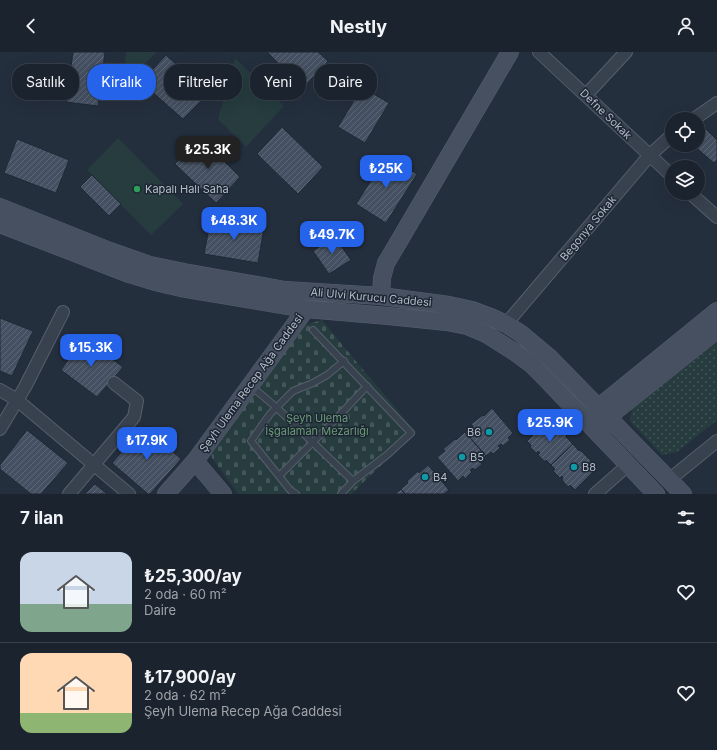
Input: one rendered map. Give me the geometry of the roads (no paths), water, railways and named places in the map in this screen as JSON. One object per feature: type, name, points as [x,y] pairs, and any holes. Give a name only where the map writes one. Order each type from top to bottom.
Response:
[{"type":"main road","points":[[380,296],[382,278],[386,263],[510,52]]},
{"type":"main road","name":"Ali Ulvi Kurucu Caddesi","points":[[0,207],[116,253],[150,264],[184,272],[285,290],[380,296],[449,305],[472,310],[506,324],[534,344],[550,358],[683,494]]},
{"type":"main road","name":"Ali Ulvi Kurucu Caddesi","points":[[0,224],[128,274],[181,288],[306,309],[447,322],[467,326],[486,334],[531,364],[656,494]]},
{"type":"main road","name":"Şeyh Ulema Recep Ağa Caddesi","points":[[166,494],[195,461],[306,309]]},
{"type":"main road","points":[[604,412],[717,311]]},
{"type":"main road","points":[[604,412],[717,330]]},
{"type":"main road","points":[[195,461],[223,494]]},
{"type":"street","name":"Defne Sokak","points":[[539,52],[665,170]]},
{"type":"street","points":[[586,95],[626,52]]},
{"type":"street","points":[[704,112],[717,103]]},
{"type":"street","name":"Begonya Sokak","points":[[506,324],[649,156],[665,141]]},
{"type":"street","points":[[698,200],[717,217]]},
{"type":"street","points":[[0,429],[25,387],[63,312]]},
{"type":"street","points":[[69,494],[134,418],[137,401],[114,383]]},
{"type":"street","points":[[0,390],[17,400],[129,494]]},
{"type":"street","points":[[669,480],[717,441]]},
{"type":"street","points":[[595,494],[628,465]]},
{"type":"lane","points":[[313,330],[411,433],[387,455],[354,481],[341,494]]},
{"type":"lane","points":[[296,494],[290,490],[251,440],[276,407],[293,391],[313,383],[327,375],[344,361]]},
{"type":"lane","points":[[250,384],[354,481]]},
{"type":"lane","points":[[279,476],[336,420],[367,386]]},
{"type":"place","name":"Kapalı Halı Saha","points":[[137,189]]},
{"type":"place","name":"B6","points":[[489,432]]},
{"type":"place","name":"B5","points":[[462,457]]},
{"type":"place","name":"B8","points":[[574,467]]},
{"type":"place","name":"B4","points":[[425,477]]},
{"type":"park label","name":"Şeyh Ulema İşgalaman Mezarlığı","points":[[317,424]]}]
